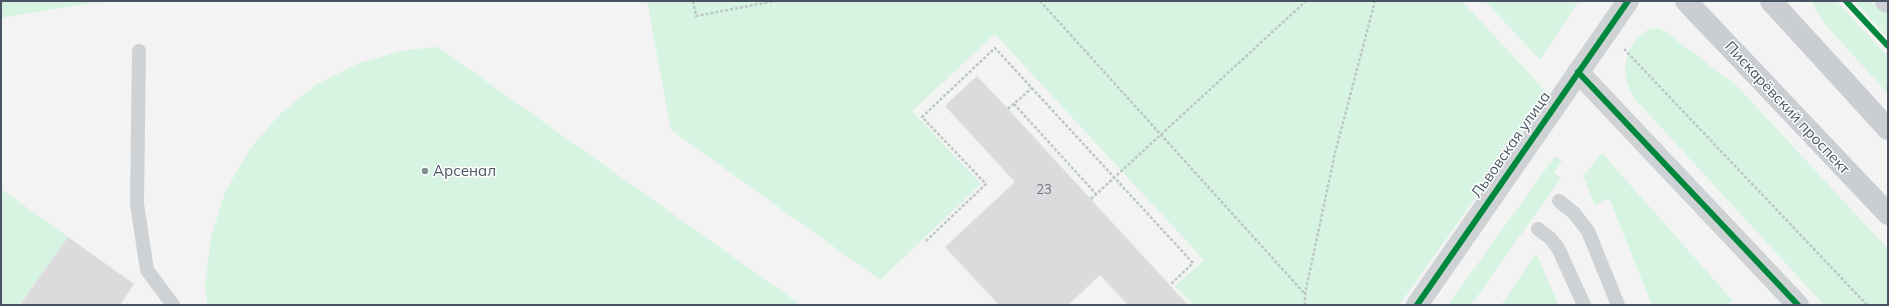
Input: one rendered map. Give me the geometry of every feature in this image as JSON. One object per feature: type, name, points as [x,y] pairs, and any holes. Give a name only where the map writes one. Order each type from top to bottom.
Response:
[{"type":"main road","name":"Пискарёвский проспект","points":[[1686,1],[1888,214]]},
{"type":"main road","points":[[1771,1],[1888,129]]},
{"type":"street","name":"Львовская улица","points":[[1417,305],[1628,1]]},
{"type":"street","points":[[1578,72],[1798,305]]},
{"type":"lane","points":[[139,51],[137,204],[147,270],[173,305]]},
{"type":"lane","points":[[1559,201],[1574,213],[1588,231],[1618,305]]},
{"type":"lane","points":[[1538,229],[1550,238],[1558,248],[1584,305]]},
{"type":"path","points":[[693,1],[696,16],[775,1]]},
{"type":"path","points":[[1040,1],[1305,294]]},
{"type":"path","points":[[1090,199],[1306,1]]},
{"type":"path","points":[[1305,305],[1305,294],[1335,153],[1375,1]]},
{"type":"path","points":[[1607,31],[1867,305]]},
{"type":"path","points":[[926,241],[986,184],[922,117],[995,48],[1193,263],[1170,285]]},
{"type":"path","points":[[1008,109],[1032,88]]},
{"type":"path","points":[[1014,104],[1096,194]]},
{"type":"green space","points":[[1,1],[106,1],[1,18]]},
{"type":"green space","points":[[647,1],[1462,1],[1549,95],[1399,305],[1193,305],[1175,286],[1204,260],[995,34],[912,111],[981,184],[880,280],[671,130]]},
{"type":"green space","points":[[1485,1],[1579,1],[1540,60]]},
{"type":"green space","points":[[1811,1],[1836,1],[1888,56],[1888,94],[1824,23]]},
{"type":"green space","points":[[1854,1],[1870,1],[1888,13],[1888,38]]},
{"type":"green space","points":[[1658,28],[1667,33],[1737,86],[1888,249],[1888,305],[1824,305],[1634,98],[1627,83],[1625,68],[1629,49],[1638,36],[1649,29]]},
{"type":"green space","name":"Арсенал","points":[[438,47],[801,305],[207,305],[205,285],[211,237],[225,192],[249,150],[280,114],[317,84],[359,63],[405,50]]},
{"type":"green space","points":[[1602,153],[1733,301],[1725,305],[1652,305],[1609,198],[1595,205],[1583,176]]},
{"type":"green space","points":[[1555,156],[1562,161],[1554,173],[1561,178],[1471,305],[1448,305]]},
{"type":"green space","points":[[1,189],[134,284],[120,305],[1,305]]},
{"type":"green space","points":[[1536,253],[1558,303],[1553,305],[1501,305]]},
{"type":"building","points":[[977,76],[1188,305],[1128,305],[1100,275],[1068,305],[999,305],[945,247],[1015,182],[945,106]]},
{"type":"building","points":[[68,237],[134,284],[120,305],[20,305]]},
{"type":"cycle path","points":[[1417,305],[1628,1]]},
{"type":"cycle path","points":[[1846,1],[1888,46]]},
{"type":"cycle path","points":[[1578,72],[1798,305]]},
{"type":"place","name":"Арсенал","points":[[425,171]]}]
